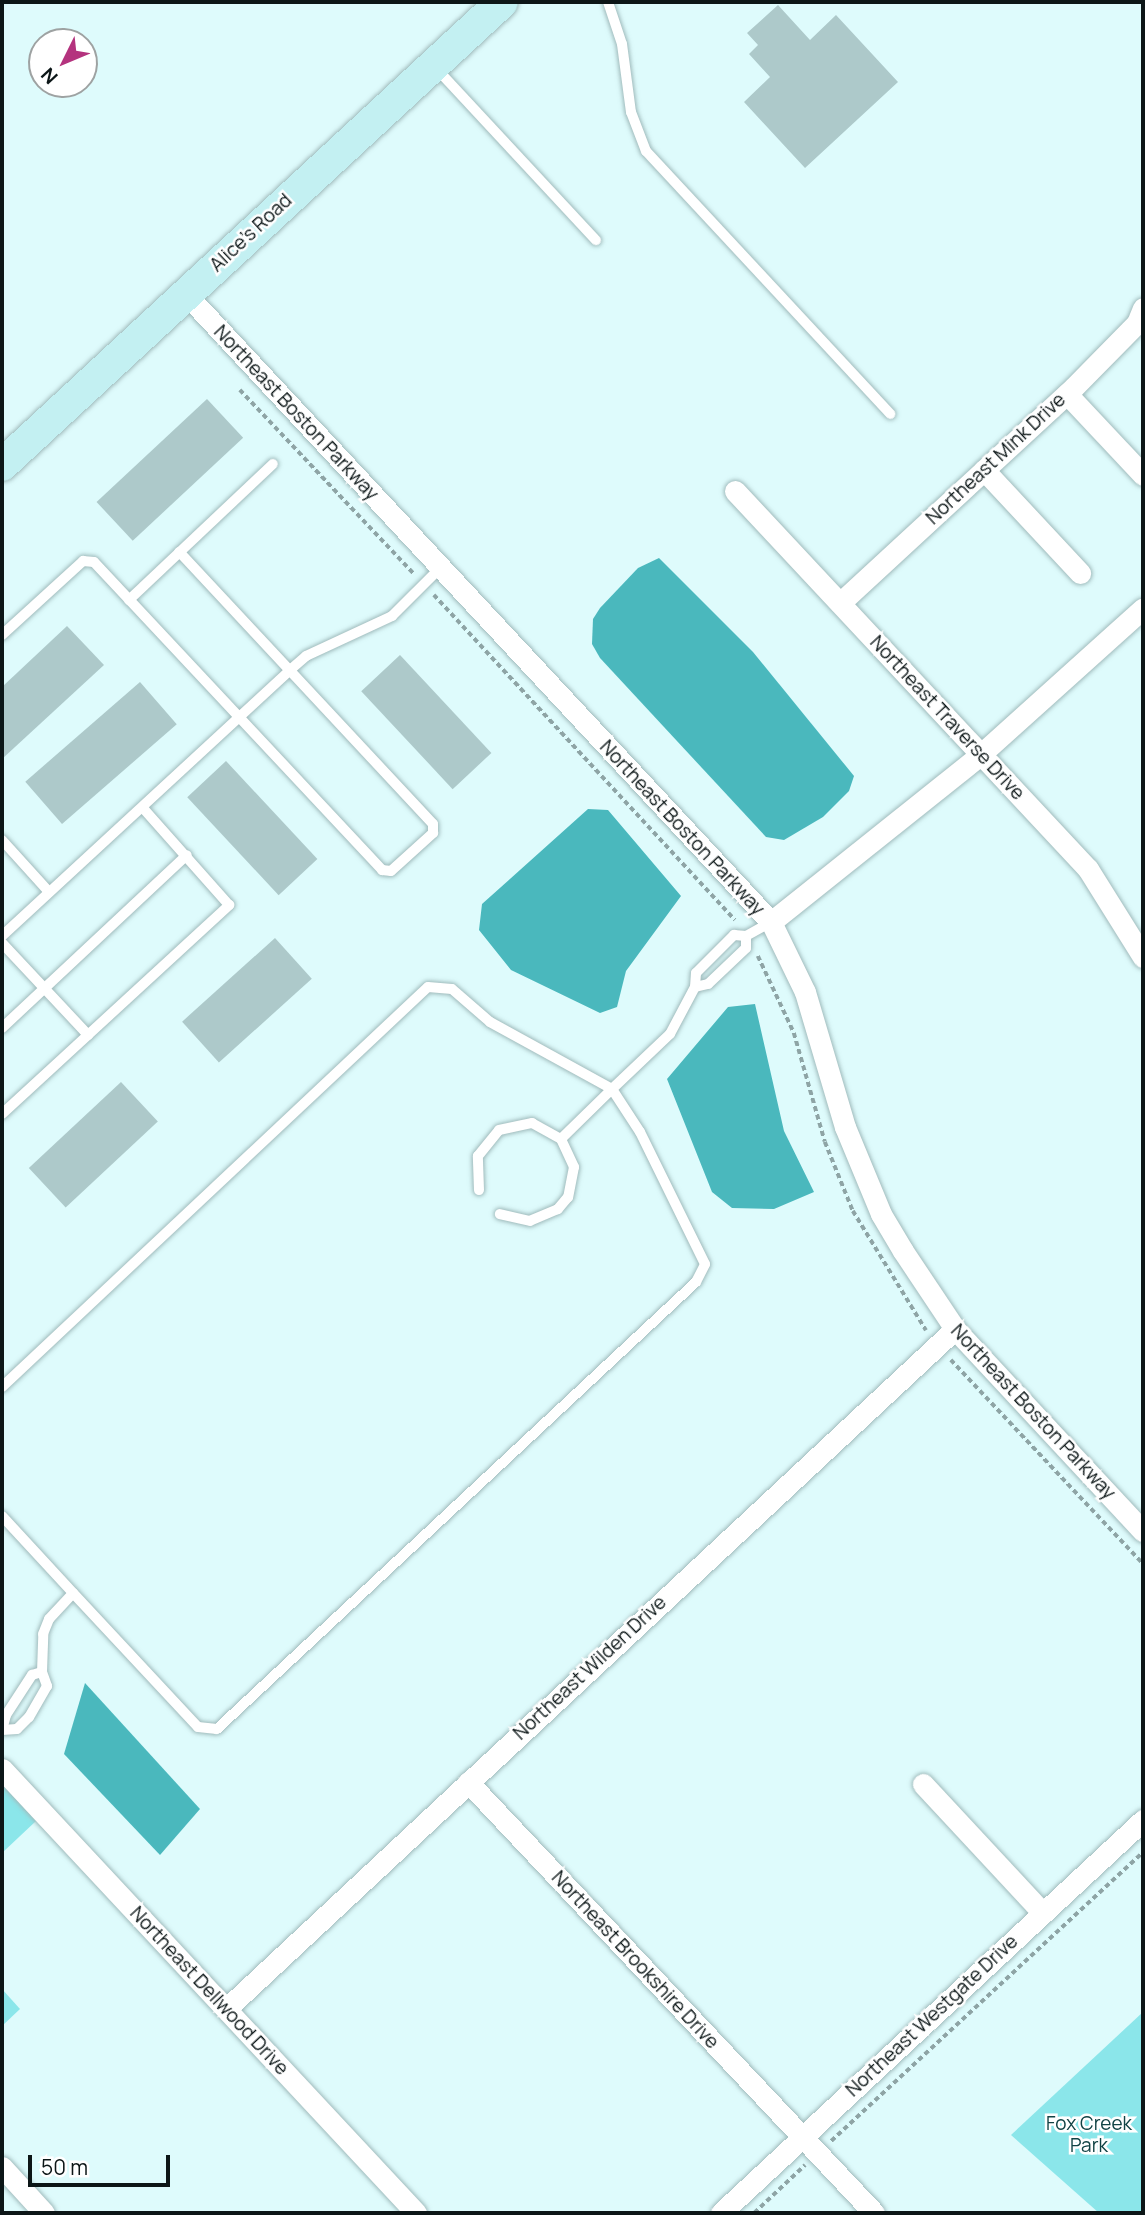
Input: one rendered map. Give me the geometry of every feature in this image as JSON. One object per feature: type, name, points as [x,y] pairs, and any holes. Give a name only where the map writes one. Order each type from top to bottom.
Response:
[{"type":"main road","name":"Alice's Road","points":[[2,465],[502,2]]},
{"type":"street","name":"Northeast Boston Parkway","points":[[186,294],[771,922],[805,992],[845,1127],[881,1214],[955,1329],[1143,1531]]},
{"type":"street","name":"Northeast Mink Drive","points":[[840,603],[1067,394],[1137,323],[1143,308]]},
{"type":"street","points":[[1067,394],[1143,475]]},
{"type":"street","points":[[985,470],[1080,573]]},
{"type":"street","name":"Northeast Traverse Drive","points":[[735,491],[1088,869],[1143,957]]},
{"type":"street","points":[[771,922],[980,755],[1143,608]]},
{"type":"street","name":"Northeast Wilden Drive","points":[[226,2009],[955,1329]]},
{"type":"street","name":"Northeast Dellwood Drive","points":[[2,1769],[416,2213]]},
{"type":"street","name":"Northeast Brookshire Drive","points":[[468,1782],[874,2213]]},
{"type":"street","points":[[922,1784],[1043,1913]]},
{"type":"street","name":"Northeast Westgate Drive","points":[[721,2213],[1143,1820]]},
{"type":"street","points":[[6,2180],[44,2213]]},
{"type":"lane","points":[[608,2],[622,44],[631,112],[646,151],[890,414]]},
{"type":"lane","points":[[433,65],[596,240]]},
{"type":"lane","points":[[129,600],[273,464]]},
{"type":"lane","points":[[2,635],[88,558],[382,870],[391,871],[433,833],[433,824],[179,552]]},
{"type":"lane","points":[[2,936],[306,656],[392,616],[440,568]]},
{"type":"lane","points":[[2,1114],[229,905],[143,808]]},
{"type":"lane","points":[[2,840],[49,892]]},
{"type":"lane","points":[[2,1028],[187,855]]},
{"type":"lane","points":[[561,1139],[670,1034],[695,987],[696,972],[734,935],[746,936],[771,922]]},
{"type":"lane","points":[[695,987],[708,984],[746,948],[746,936]]},
{"type":"lane","points":[[2,943],[88,1035]]},
{"type":"lane","points":[[2,1387],[428,987],[452,989],[491,1022],[612,1089],[640,1132],[705,1264],[696,1282],[217,1729],[198,1727],[2,1516]]},
{"type":"lane","points":[[479,1190],[478,1156],[499,1130],[532,1123],[561,1139],[570,1152],[574,1175],[568,1197],[558,1209],[530,1221],[500,1214]]},
{"type":"lane","points":[[42,1672],[32,1675],[6,1715],[2,1730],[17,1729],[29,1717],[47,1686],[42,1672],[43,1634],[49,1619],[74,1593]]},
{"type":"path","points":[[754,2213],[1143,1852]]},
{"type":"green space","points":[[2,1784],[36,1821],[2,1853]]},
{"type":"green space","points":[[2,1989],[20,2009],[2,2026]]},
{"type":"green space","name":"Fox Creek Park","points":[[1143,2012],[1143,2213],[1099,2213],[1011,2135]]},
{"type":"shaded area","points":[[659,558],[753,652],[854,776],[849,791],[823,817],[784,840],[766,837],[600,658],[592,644],[593,619],[600,608],[638,568]]},
{"type":"shaded area","points":[[588,809],[608,810],[681,896],[626,971],[617,1007],[600,1013],[511,970],[479,930],[482,904]]},
{"type":"shaded area","points":[[755,1004],[784,1131],[814,1192],[774,1209],[732,1208],[712,1192],[667,1079],[728,1007]]},
{"type":"shaded area","points":[[85,1683],[200,1809],[160,1855],[64,1754]]},
{"type":"building","points":[[778,5],[810,40],[836,15],[898,82],[805,168],[744,102],[770,77],[749,54],[758,45],[747,33]]},
{"type":"building","points":[[207,399],[243,438],[133,541],[97,502]]},
{"type":"building","points":[[67,626],[104,665],[2,759],[2,687]]},
{"type":"building","points":[[400,655],[491,753],[453,789],[361,691]]},
{"type":"building","points":[[140,682],[177,724],[62,824],[25,782]]},
{"type":"building","points":[[226,761],[317,859],[279,895],[187,797]]},
{"type":"building","points":[[275,938],[312,979],[219,1063],[182,1022]]},
{"type":"building","points":[[121,1082],[158,1121],[66,1207],[29,1168]]}]
